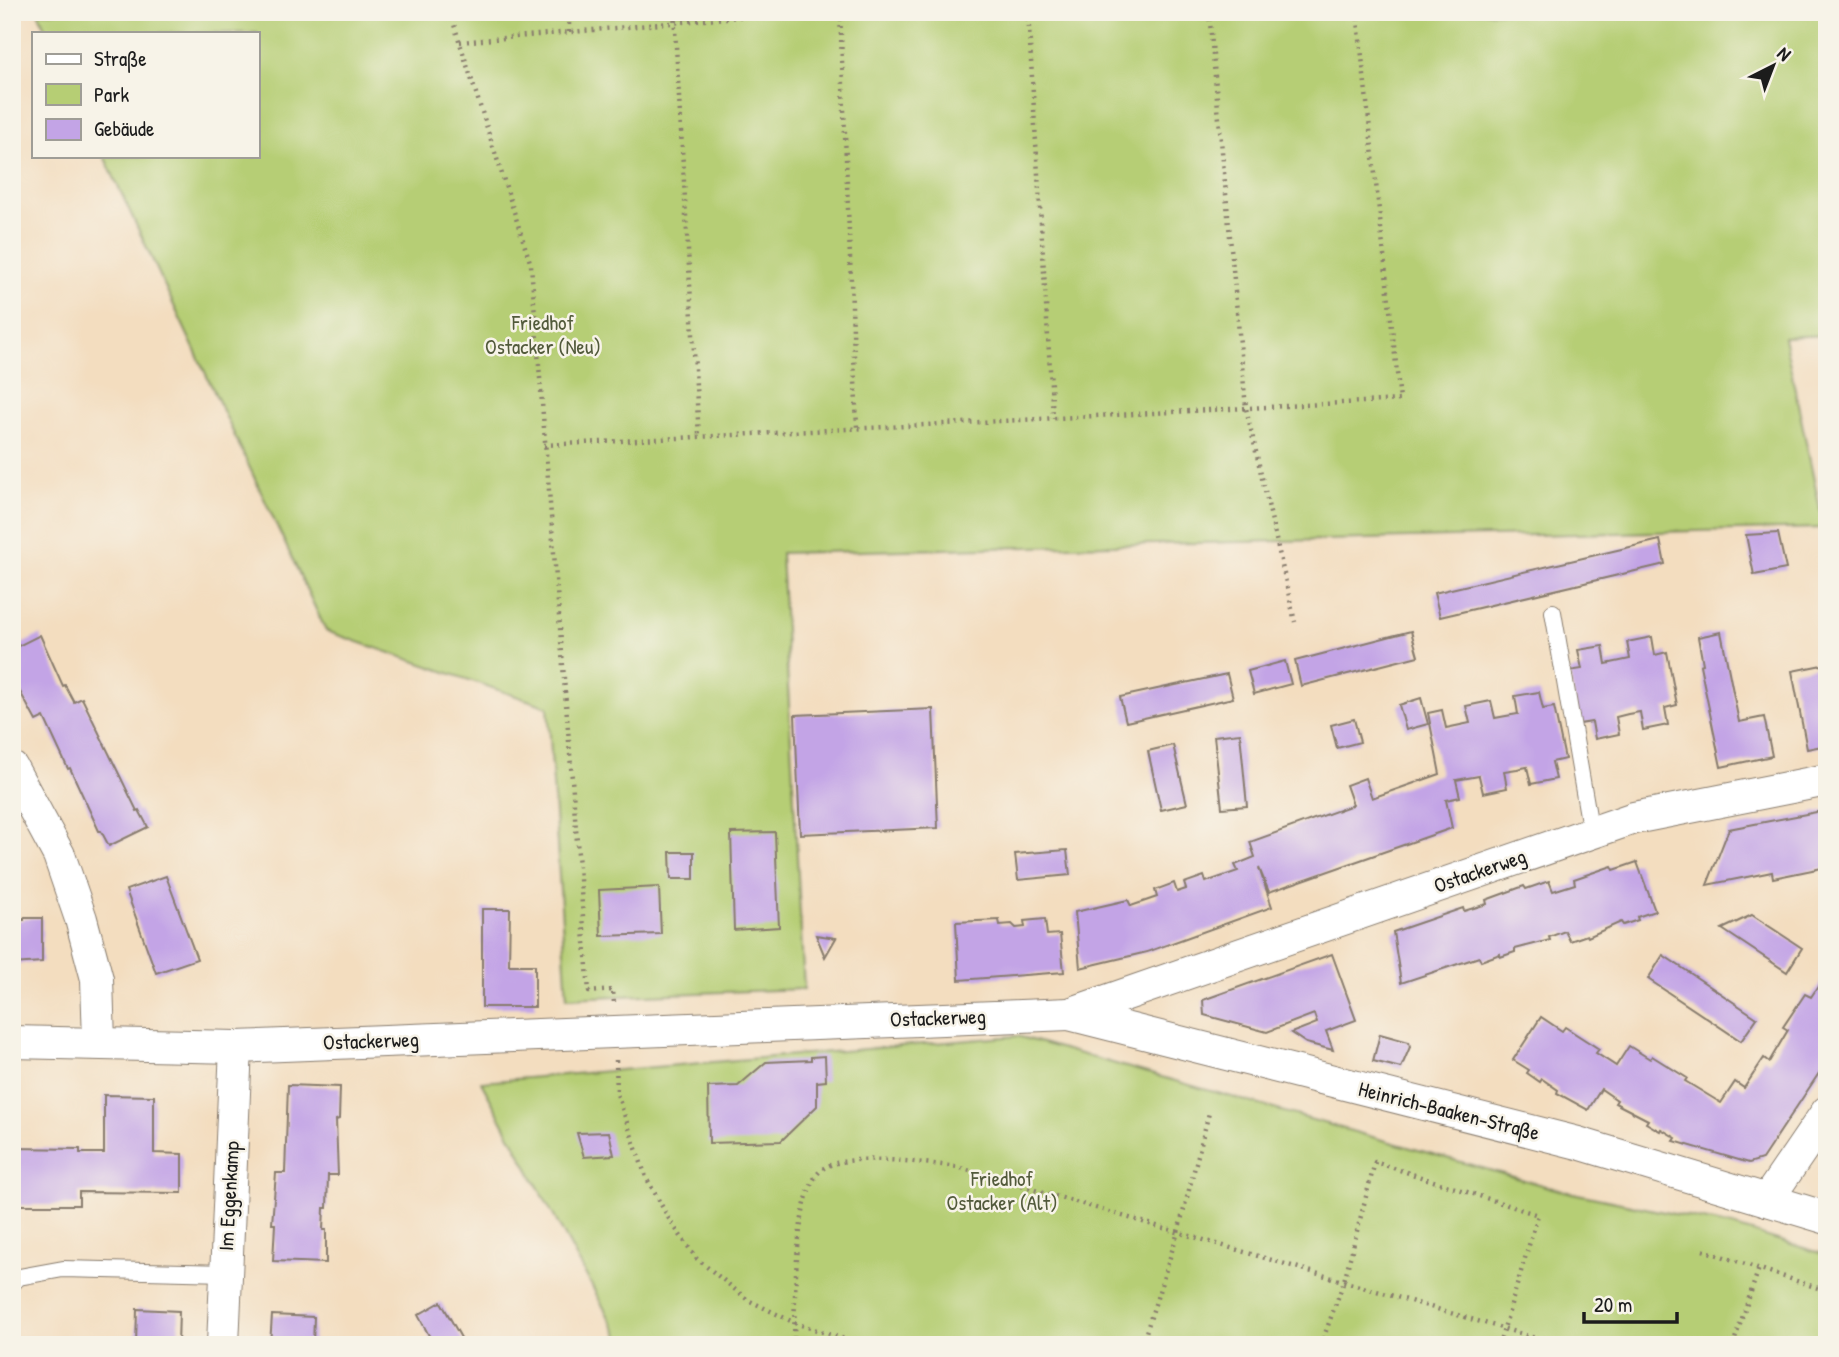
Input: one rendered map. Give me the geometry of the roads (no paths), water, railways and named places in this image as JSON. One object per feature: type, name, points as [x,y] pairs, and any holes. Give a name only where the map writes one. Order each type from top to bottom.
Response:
[{"type":"street","points":[[12,768],[59,856],[81,919],[97,979],[99,1042]]},
{"type":"street","name":"Ostackerweg","points":[[12,1042],[236,1047],[1069,1014],[1634,818],[1827,780]]},
{"type":"street","name":"Heinrich-Baaken-Straße","points":[[1069,1014],[1578,1143],[1827,1218]]},
{"type":"street","name":"Im Eggenkamp","points":[[223,1345],[236,1047]]},
{"type":"street","points":[[1767,1200],[1827,1112]]},
{"type":"lane","points":[[1553,612],[1591,833]]},
{"type":"lane","points":[[12,1284],[19,1277],[63,1269],[226,1272]]},
{"type":"park label","name":"Friedhof Ostacker (Neu)","points":[[543,335]]},
{"type":"park label","name":"Friedhof Ostacker (Alt)","points":[[1002,1191]]}]
